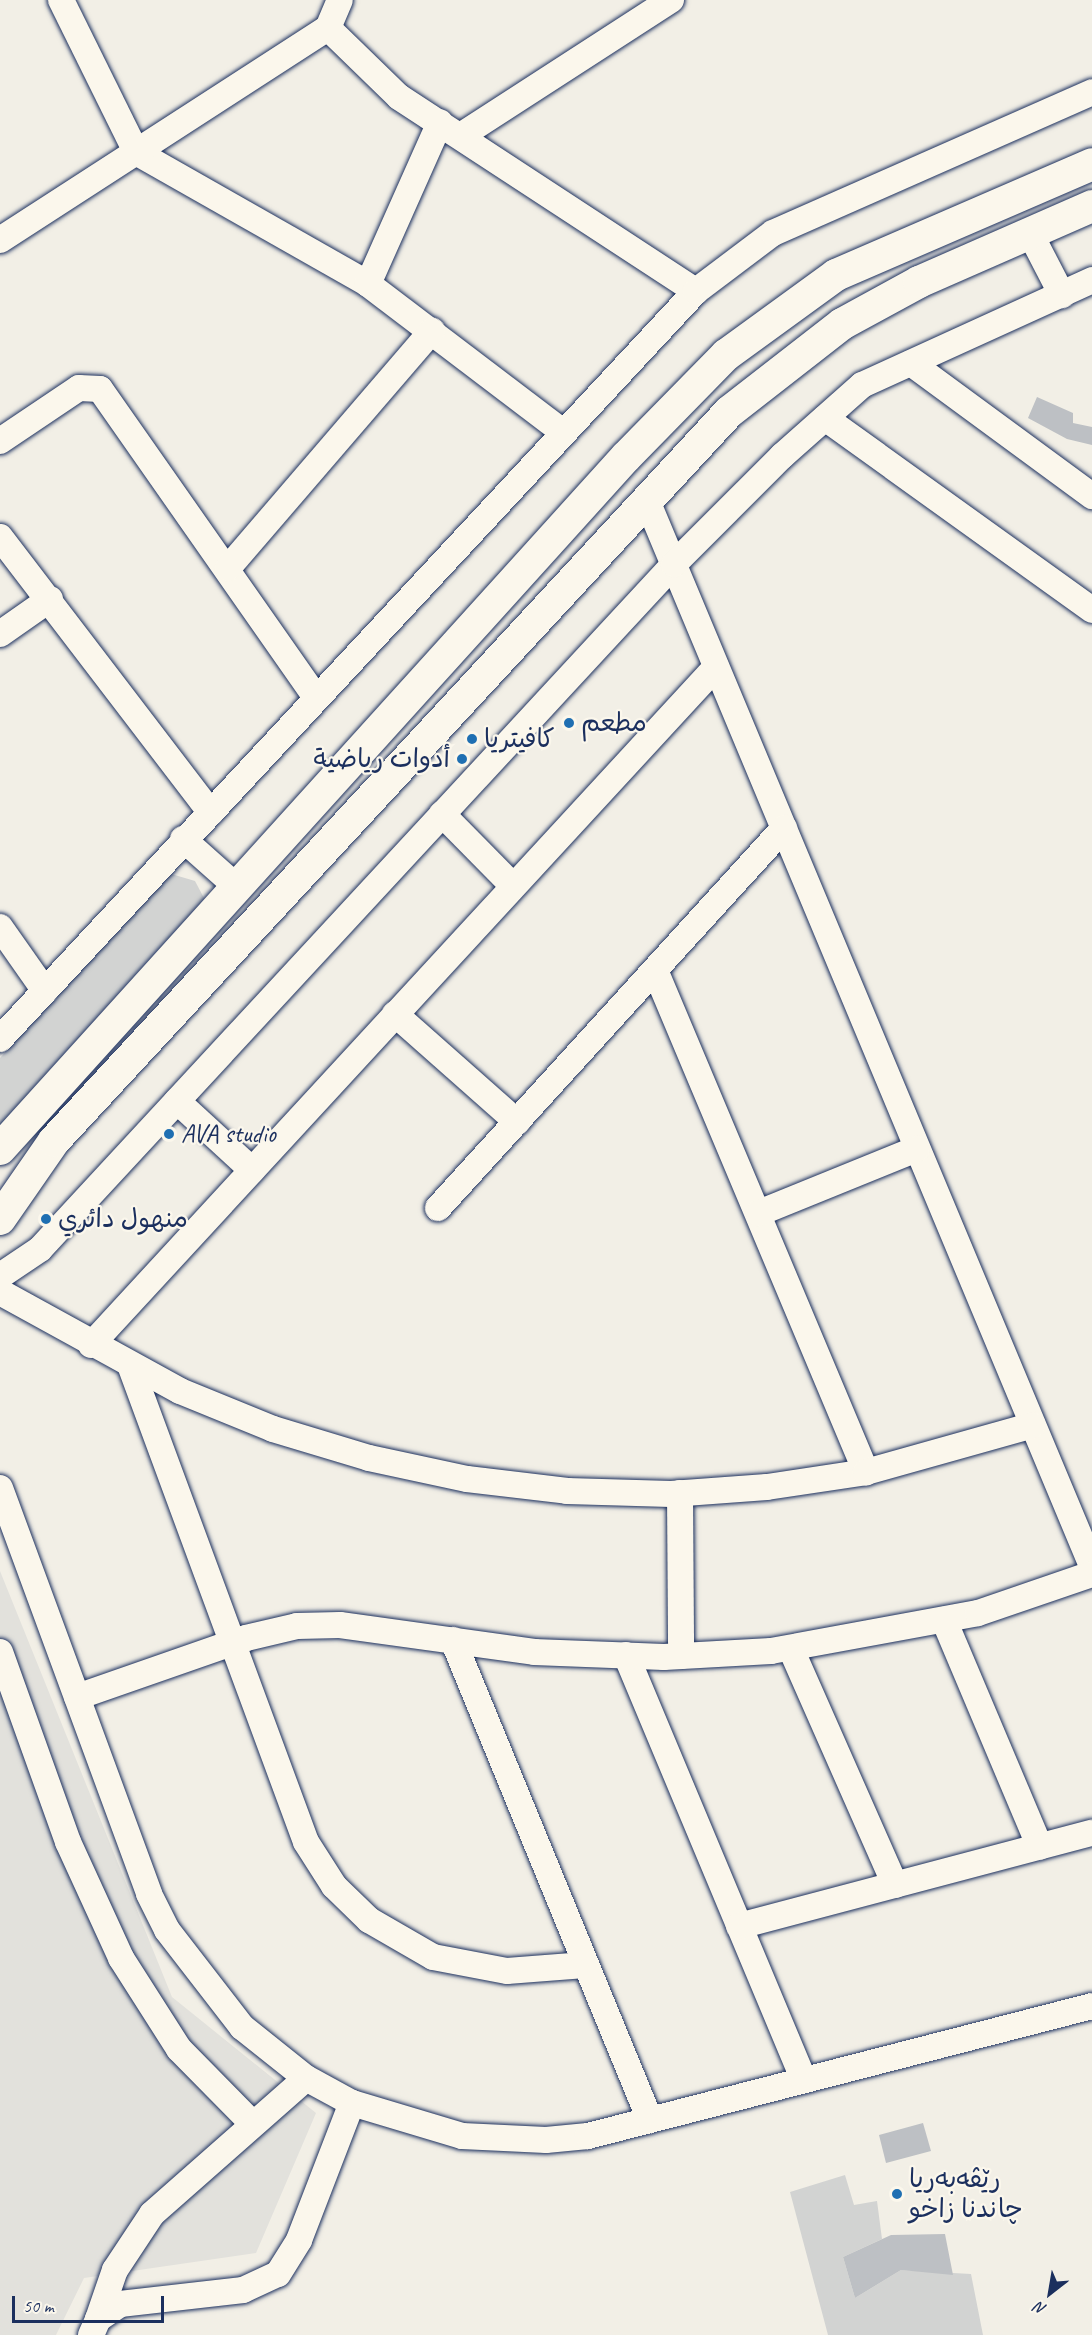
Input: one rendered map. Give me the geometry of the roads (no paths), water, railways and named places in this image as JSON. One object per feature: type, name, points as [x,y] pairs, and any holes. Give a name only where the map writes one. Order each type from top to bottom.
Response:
[{"type":"main road","points":[[0,1149],[626,457],[726,355],[837,275],[1092,164]]},
{"type":"main road","points":[[0,1220],[54,1141],[648,503],[729,412],[792,358],[919,282],[1092,206]]},
{"type":"street","points":[[61,0],[136,152],[368,284],[562,431]]},
{"type":"street","points":[[2,234],[136,152],[328,28],[340,0]]},
{"type":"street","points":[[462,135],[671,0]]},
{"type":"street","points":[[328,28],[399,97],[462,135],[577,218],[696,291]]},
{"type":"street","points":[[0,1039],[562,431],[696,291],[773,233],[1092,92]]},
{"type":"street","points":[[368,284],[440,122]]},
{"type":"street","points":[[1030,233],[1062,295]]},
{"type":"street","points":[[0,1276],[40,1249],[674,564],[825,418],[862,385],[1091,282]]},
{"type":"street","points":[[228,568],[432,332]]},
{"type":"street","points":[[911,363],[1092,496]]},
{"type":"street","points":[[0,441],[79,388],[100,389],[228,568],[316,697]]},
{"type":"street","points":[[825,418],[1092,610]]},
{"type":"street","points":[[648,503],[1092,1566]]},
{"type":"street","points":[[0,537],[50,599],[211,813]]},
{"type":"street","points":[[0,634],[50,599]]},
{"type":"street","points":[[91,1345],[716,667]]},
{"type":"street","points":[[442,814],[513,886]]},
{"type":"street","points":[[438,1208],[784,828]]},
{"type":"street","points":[[183,839],[238,888]]},
{"type":"street","points":[[0,927],[45,991]]},
{"type":"street","points":[[655,970],[866,1472]]},
{"type":"street","points":[[395,1014],[517,1122]]},
{"type":"street","points":[[177,1101],[252,1170]]},
{"type":"street","points":[[759,1213],[917,1149]]},
{"type":"street","points":[[0,1292],[130,1365],[273,1429],[369,1458],[467,1479],[567,1491],[680,1493],[866,1472],[1033,1425]]},
{"type":"street","points":[[130,1365],[306,1842],[350,1904],[396,1938],[457,1964],[507,1971],[585,1965]]},
{"type":"street","points":[[0,1488],[77,1697],[167,1930],[242,2027],[306,2078],[352,2103],[421,2128],[504,2140],[588,2136],[1092,2006]]},
{"type":"street","points":[[680,1493],[681,1656]]},
{"type":"street","points":[[77,1697],[232,1643],[318,1624],[534,1652],[681,1656],[791,1648],[944,1620],[1092,1574]]},
{"type":"street","points":[[944,1620],[1040,1847]]},
{"type":"street","points":[[453,1640],[650,2120]]},
{"type":"street","points":[[791,1648],[895,1885]]},
{"type":"street","points":[[0,1652],[68,1842],[121,1958],[179,2049],[253,2124]]},
{"type":"street","points":[[626,1655],[804,2080]]},
{"type":"street","points":[[739,1926],[1092,1833]]},
{"type":"street","points":[[95,2327],[115,2270],[139,2230],[163,2202],[306,2078]]},
{"type":"street","points":[[95,2327],[120,2304],[243,2290],[278,2274],[299,2241],[352,2103]]},
{"type":"place","name":"مطعم","points":[[569,723]]},
{"type":"place","name":"كافيتريا","points":[[472,739]]},
{"type":"place","name":"أدوات رياضية","points":[[462,759]]},
{"type":"place","name":"AVA studio","points":[[169,1134]]},
{"type":"place","name":"منهول دائري","points":[[46,1219]]},
{"type":"place","name":"رێڤه‌به‌ريا چاندنا زاخو","points":[[897,2194]]}]
